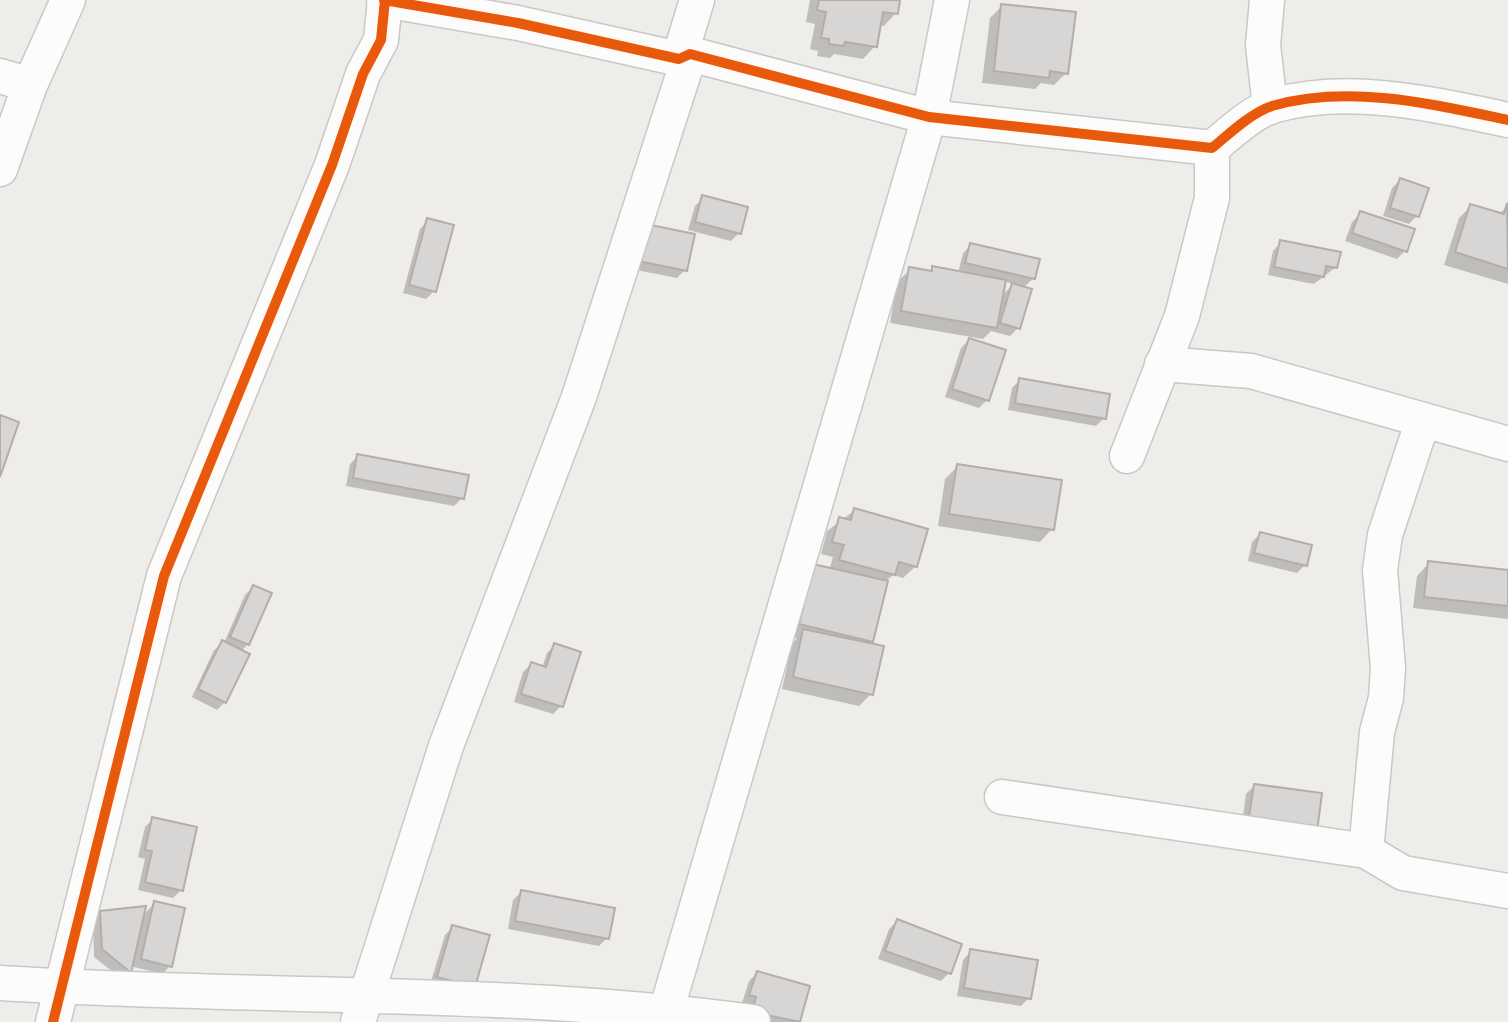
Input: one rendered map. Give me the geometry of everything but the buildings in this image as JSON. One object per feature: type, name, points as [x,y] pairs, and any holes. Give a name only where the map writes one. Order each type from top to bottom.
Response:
[{"type":"street","points":[[0,169],[15,80],[68,0]]},
{"type":"street","points":[[53,1022],[164,576],[332,165],[363,74],[381,40],[384,0],[518,23],[684,57],[929,117],[1212,148],[1270,107],[1328,98],[1399,98],[1508,120]]},
{"type":"street","points":[[361,1008],[446,746],[579,397],[684,57],[697,0]]},
{"type":"street","points":[[665,1016],[929,117],[952,0]]},
{"type":"street","points":[[1267,0],[1263,45],[1270,107]]},
{"type":"street","points":[[1127,456],[1182,316],[1212,198],[1212,148]]},
{"type":"street","points":[[1162,364],[1251,371],[1508,444]]},
{"type":"street","points":[[1366,851],[1377,732],[1386,698],[1388,668],[1380,570],[1385,535],[1423,420]]},
{"type":"street","points":[[1002,797],[1366,851],[1403,873],[1508,891]]},
{"type":"street","points":[[0,983],[361,1008],[665,1016],[753,1022]]},
{"type":"cycle path","points":[[384,0],[518,23],[679,59],[690,54],[929,117],[1212,148],[1240,124],[1264,109],[1331,97],[1390,99],[1508,120]]},
{"type":"cycle path","points":[[53,1022],[164,576],[332,165],[363,74],[381,40],[385,0]]}]
